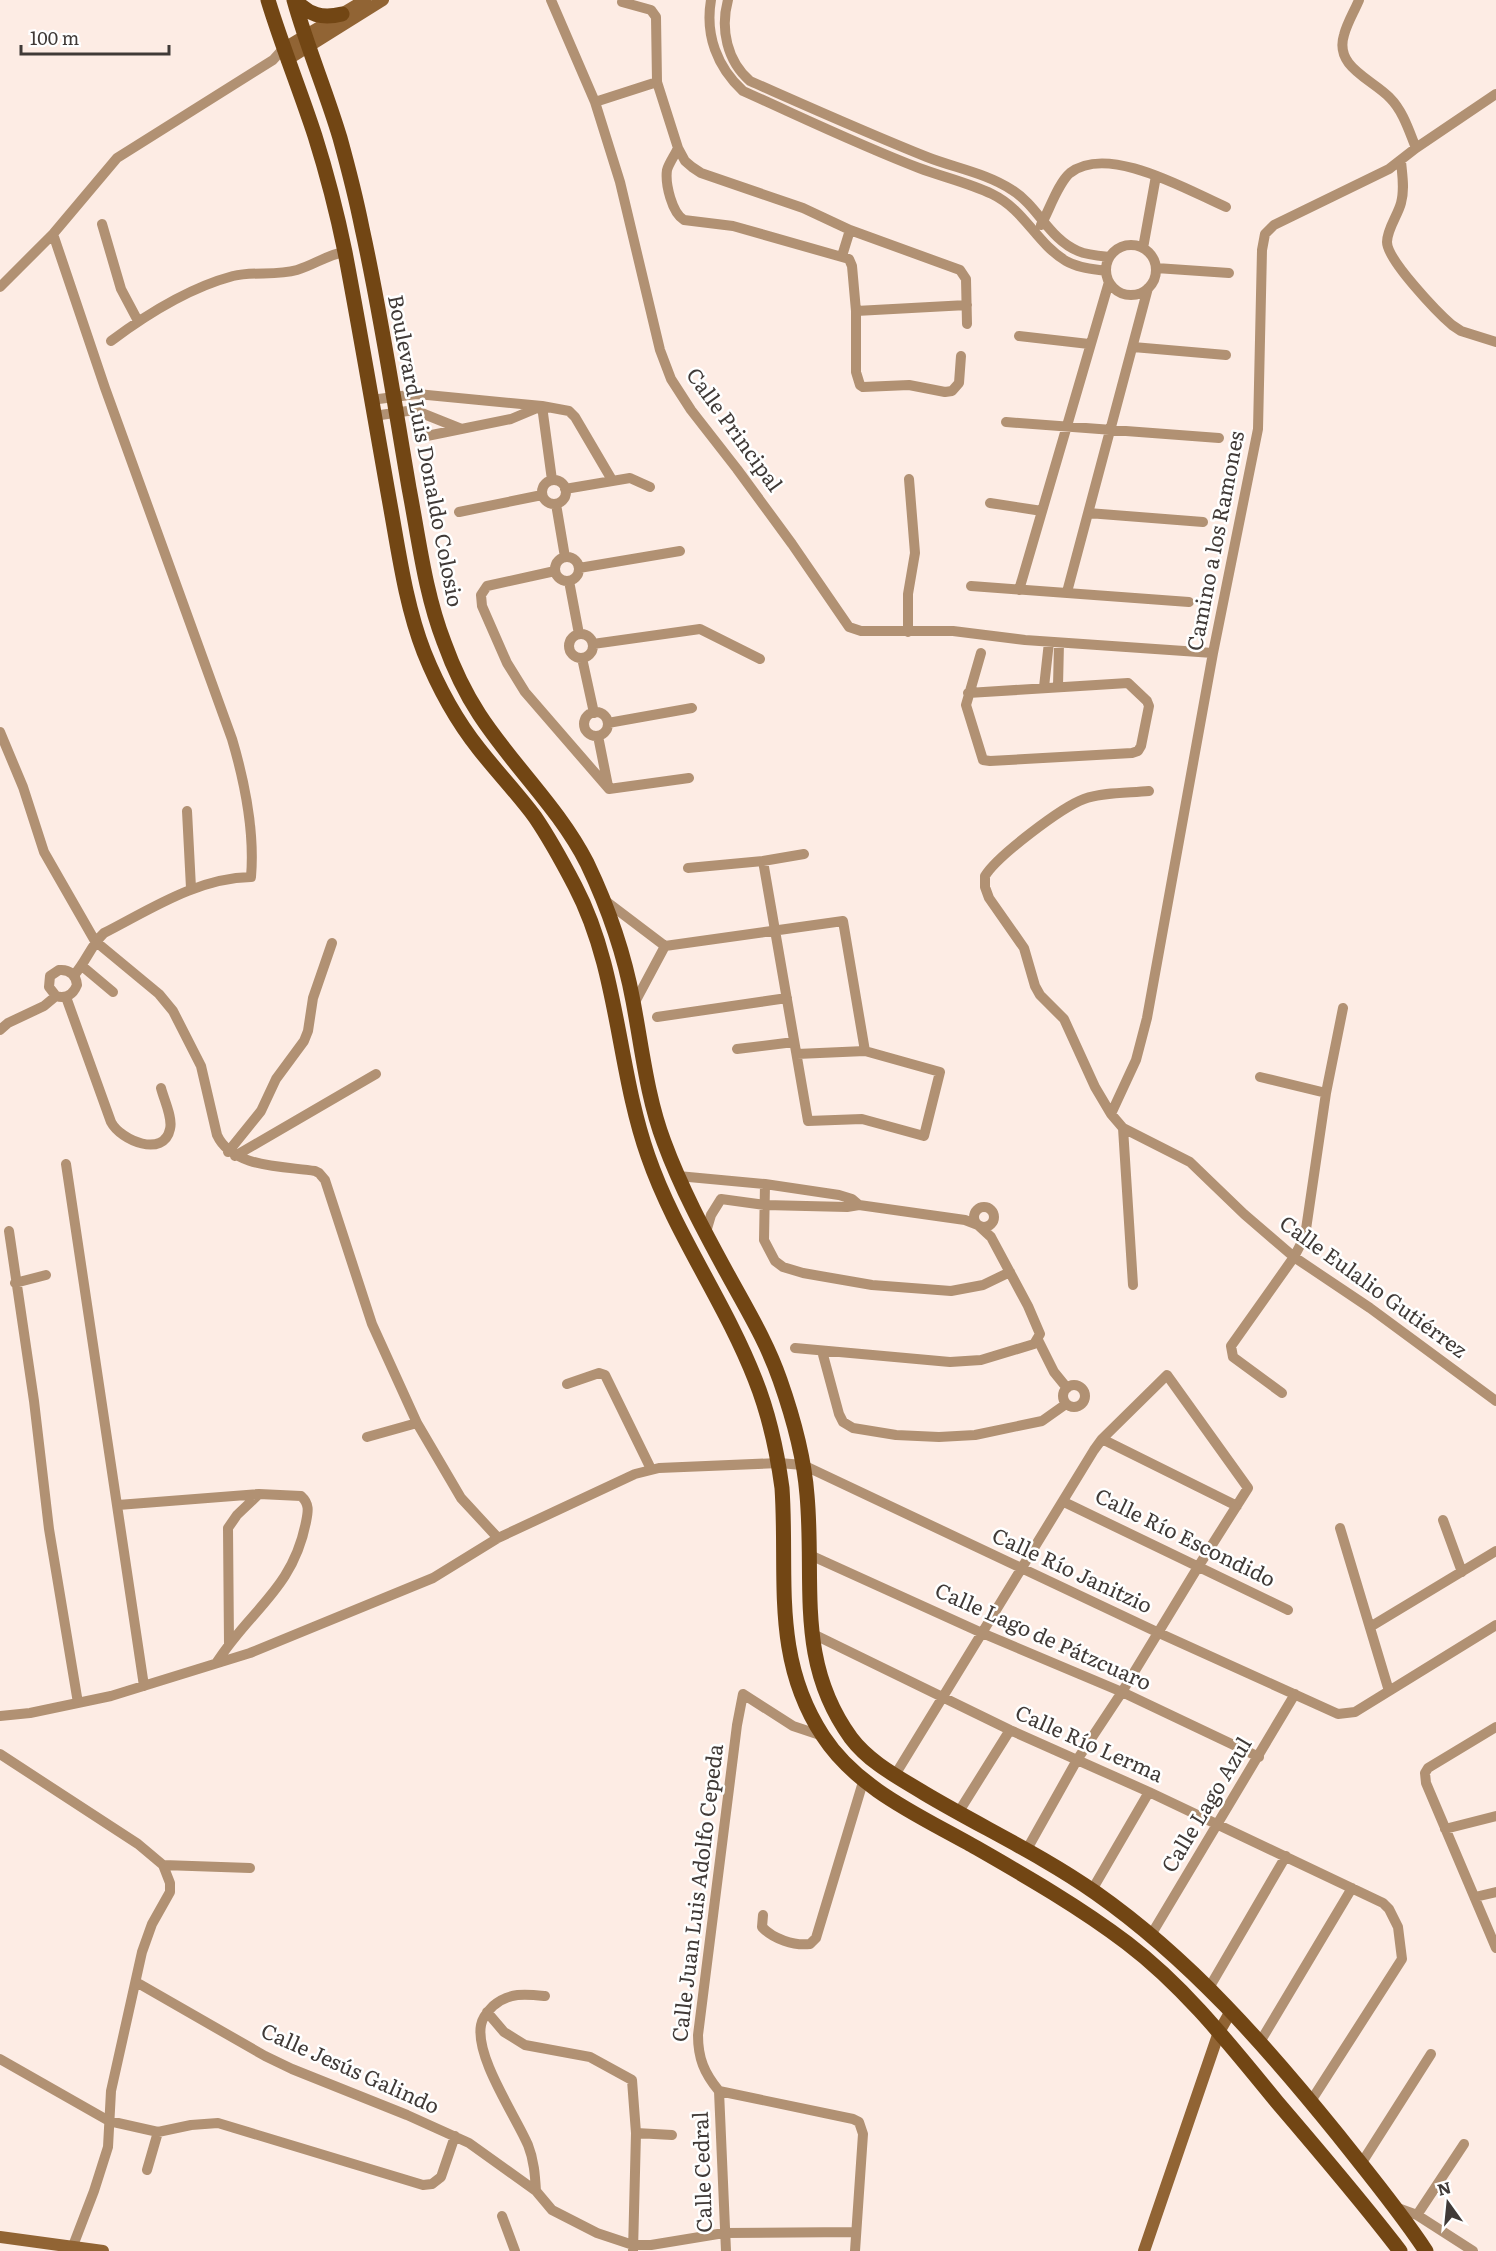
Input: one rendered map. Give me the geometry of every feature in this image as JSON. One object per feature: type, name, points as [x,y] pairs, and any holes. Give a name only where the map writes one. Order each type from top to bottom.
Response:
[{"type":"main road","name":"Boulevard Luis Donaldo Colosio","points":[[268,0],[281,56],[315,135],[330,188],[345,252],[404,578],[422,647],[453,713],[477,747],[533,815],[578,892],[602,958],[627,1084],[649,1159],[662,1192],[755,1378],[767,1413],[778,1463],[783,1509],[784,1607],[787,1643],[795,1677],[806,1705],[823,1737],[863,1782],[1078,1907],[1129,1944],[1166,1977],[1219,2032],[1400,2251]]},
{"type":"main road","name":"Boulevard Luis Donaldo Colosio","points":[[294,0],[306,43],[340,139],[356,201],[425,577],[445,647],[459,679],[479,714],[580,850],[603,898],[614,925],[634,1004],[649,1092],[661,1135],[678,1176],[706,1232],[771,1354],[792,1419],[807,1488],[811,1633],[814,1657],[821,1680],[845,1727],[868,1757],[958,1813],[1092,1890],[1151,1935],[1209,1988],[1311,2101],[1395,2207],[1426,2251]]},
{"type":"main road","points":[[294,0],[315,15],[328,17],[342,14]]},
{"type":"street","points":[[306,43],[342,14],[365,0]]},
{"type":"street","points":[[0,287],[52,234],[117,158],[281,56],[383,0]]},
{"type":"street","name":"Calle Principal","points":[[551,0],[595,102],[620,183],[660,350],[671,379],[680,395],[792,544],[849,627],[861,631],[953,631],[1054,643],[1213,653]]},
{"type":"street","points":[[1359,0],[1344,33],[1343,52],[1347,62],[1391,99],[1398,108],[1416,148]]},
{"type":"street","points":[[622,2],[651,10],[656,17],[657,82],[678,148],[685,161],[701,173],[786,201],[849,230],[960,270],[966,279],[967,324]]},
{"type":"street","points":[[1109,257],[1081,253],[1070,248],[1014,191],[999,182],[929,158],[750,81],[732,61],[727,45],[724,20],[728,4],[711,2],[709,14],[712,42],[720,64],[729,78],[743,91],[892,157],[999,197],[1022,215],[1048,247],[1068,262],[1107,276],[1116,290],[1127,295],[1138,294],[1148,288]]},
{"type":"street","points":[[595,102],[657,82]]},
{"type":"street","name":"Camino a los Ramones","points":[[1112,1114],[1136,1060],[1148,1018],[1213,653],[1258,429],[1262,250],[1265,234],[1274,225],[1369,180],[1401,161],[1416,148],[1496,94]]},
{"type":"street","points":[[892,157],[897,144]]},
{"type":"street","points":[[678,148],[668,170],[668,177],[673,209],[679,217],[684,220],[733,226],[849,259],[852,266],[856,311],[856,372],[857,380],[863,387],[909,385],[945,392],[952,391],[959,383],[962,356]]},
{"type":"street","points":[[1401,161],[1403,191],[1388,237],[1390,252],[1409,279],[1452,325],[1461,331],[1496,342]]},
{"type":"street","points":[[1037,234],[1063,181],[1070,173],[1083,166],[1099,163],[1115,164],[1156,176],[1226,207]]},
{"type":"street","points":[[1143,248],[1156,176]]},
{"type":"street","points":[[102,224],[121,289],[138,321]]},
{"type":"street","points":[[842,256],[849,230]]},
{"type":"street","points":[[52,234],[240,765],[249,816],[250,877],[232,877],[191,888],[104,933],[95,941],[82,966],[74,975]]},
{"type":"street","points":[[1019,590],[1089,344],[1107,276],[1109,257],[1124,246],[1134,245],[1149,253],[1156,268],[1154,279],[1148,288],[1067,592]]},
{"type":"street","points":[[111,342],[138,321],[174,300],[231,277],[248,273],[298,270],[325,257],[345,252]]},
{"type":"street","points":[[1156,268],[1229,273]]},
{"type":"street","points":[[856,311],[967,305]]},
{"type":"street","points":[[1018,336],[1089,344]]},
{"type":"street","points":[[1133,346],[1226,355]]},
{"type":"street","points":[[371,400],[417,394],[542,406],[569,411],[612,480]]},
{"type":"street","points":[[422,437],[511,419],[542,406]]},
{"type":"street","points":[[542,406],[552,480]]},
{"type":"street","points":[[374,416],[414,410],[460,428]]},
{"type":"street","points":[[1006,422],[1219,438]]},
{"type":"street","points":[[566,489],[612,480],[635,479],[650,487]]},
{"type":"street","points":[[908,632],[908,594],[915,553],[909,479]]},
{"type":"street","points":[[552,480],[561,482],[566,489],[563,500],[556,504],[547,502],[542,495],[544,485],[552,480]]},
{"type":"street","points":[[459,512],[542,495]]},
{"type":"street","points":[[990,503],[1042,511]]},
{"type":"street","points":[[556,504],[565,557]]},
{"type":"street","points":[[1088,513],[1203,522]]},
{"type":"street","points":[[579,568],[680,551]]},
{"type":"street","points":[[565,557],[574,560],[579,568],[577,577],[569,581],[560,579],[555,572],[557,562],[565,557]]},
{"type":"street","points":[[555,572],[487,586],[481,595],[482,606],[507,663],[525,692],[609,789]]},
{"type":"street","points":[[569,581],[579,634]]},
{"type":"street","points":[[971,586],[1189,602]]},
{"type":"street","points":[[592,644],[700,629],[760,659]]},
{"type":"street","points":[[579,634],[586,635],[592,644],[591,651],[582,658],[571,653],[568,645],[572,638],[579,634]]},
{"type":"street","points":[[1054,643],[1058,686]]},
{"type":"street","points":[[1044,687],[1054,643]]},
{"type":"street","points":[[968,693],[1128,683],[1147,701],[1149,706],[1138,751],[983,760],[966,705],[968,693],[981,653]]},
{"type":"street","points":[[582,658],[594,713]]},
{"type":"street","points":[[608,723],[692,708]]},
{"type":"street","points":[[594,713],[604,716],[608,723],[607,730],[598,736],[589,734],[585,726],[586,718],[594,713]]},
{"type":"street","points":[[0,732],[23,787],[44,852],[95,941],[167,1002],[201,1066],[217,1135],[232,1154],[250,1161],[315,1171],[322,1176],[372,1324],[417,1423],[461,1498],[498,1538]]},
{"type":"street","points":[[598,736],[609,789]]},
{"type":"street","points":[[609,789],[689,778]]},
{"type":"street","points":[[1132,1285],[1123,1128],[1095,1087],[1064,1020],[1040,995],[1035,986],[1024,948],[989,898],[985,887],[985,876],[1010,849],[1082,800],[1104,795],[1149,791]]},
{"type":"street","points":[[187,811],[191,888]]},
{"type":"street","points":[[688,868],[763,861],[804,854]]},
{"type":"street","points":[[763,861],[808,1121],[862,1119],[924,1136],[940,1072],[865,1051],[797,1054]]},
{"type":"street","points":[[603,898],[665,946],[843,921],[865,1051]]},
{"type":"street","points":[[232,1154],[261,1111],[276,1079],[304,1041],[308,1031],[313,998],[332,944]]},
{"type":"street","points":[[634,1004],[665,946]]},
{"type":"street","points":[[82,966],[112,992]]},
{"type":"street","points":[[0,1030],[8,1023],[38,1010],[61,996],[75,991],[77,986],[74,975],[65,969],[54,972],[50,976],[49,987],[61,996],[111,1122],[120,1134],[139,1144],[149,1145],[162,1141],[167,1136],[170,1124],[161,1088]]},
{"type":"street","points":[[657,1017],[787,998]]},
{"type":"street","points":[[1282,1393],[1233,1357],[1231,1346],[1294,1257],[1305,1236],[1326,1093],[1343,1008]]},
{"type":"street","points":[[737,1049],[794,1042]]},
{"type":"street","points":[[232,1154],[376,1074]]},
{"type":"street","points":[[1260,1077],[1326,1093]]},
{"type":"street","name":"Calle Eulalio Gutiérrez","points":[[1123,1128],[1190,1162],[1294,1257],[1370,1308],[1496,1401]]},
{"type":"street","points":[[66,1164],[144,1686]]},
{"type":"street","points":[[678,1176],[765,1184],[846,1196],[859,1205]]},
{"type":"street","points":[[706,1232],[711,1215],[721,1199],[723,1181]]},
{"type":"street","points":[[765,1184],[764,1240],[769,1251],[783,1267],[803,1273],[872,1285],[951,1291],[982,1285],[1010,1272]]},
{"type":"street","points":[[721,1199],[765,1205],[847,1207],[859,1205],[965,1220],[978,1226],[991,1237],[1028,1306],[1040,1334],[1038,1340],[1029,1347],[970,1361],[950,1362],[795,1348]]},
{"type":"street","points":[[9,1231],[34,1401],[49,1529],[78,1703]]},
{"type":"street","points":[[15,1283],[46,1275]]},
{"type":"street","points":[[1038,1340],[1053,1372],[1067,1388]]},
{"type":"street","points":[[822,1351],[839,1414],[843,1422],[853,1428],[896,1435],[939,1437],[975,1435],[1042,1421],[1066,1404]]},
{"type":"street","points":[[567,1384],[599,1373],[605,1375],[651,1469]]},
{"type":"street","points":[[895,1775],[1102,1439],[1167,1375],[1248,1488],[1122,1692],[1077,1760],[1026,1851]]},
{"type":"street","points":[[1077,1386],[1083,1390],[1084,1397],[1079,1406],[1072,1407],[1066,1404],[1063,1397],[1067,1388],[1077,1386]]},
{"type":"street","points":[[368,1437],[417,1423]]},
{"type":"street","points":[[1102,1439],[1237,1506]]},
{"type":"street","name":"Calle Río Janitzio","points":[[0,1716],[30,1713],[78,1703],[144,1686],[250,1653],[433,1578],[498,1538],[651,1469],[778,1463],[803,1464],[1159,1633],[1338,1714],[1349,1713],[1389,1691]]},
{"type":"street","points":[[118,1506],[259,1494],[302,1496],[305,1500],[308,1509],[302,1543],[278,1589],[229,1644],[217,1662]]},
{"type":"street","points":[[229,1644],[228,1528],[237,1515],[259,1494]]},
{"type":"street","name":"Calle Río Escondido","points":[[1064,1502],[1288,1610]]},
{"type":"street","points":[[1443,1520],[1462,1572]]},
{"type":"street","points":[[1340,1528],[1389,1691],[1496,1625]]},
{"type":"street","points":[[1370,1627],[1496,1551]]},
{"type":"street","name":"Calle Lago de Pátzcuaro","points":[[810,1555],[982,1633],[1122,1692],[1259,1757]]},
{"type":"street","name":"Calle Río Lerma","points":[[811,1633],[1011,1730],[1376,1898],[1389,1909],[1398,1927],[1402,1959],[1311,2101]]},
{"type":"street","name":"Calle Juan Luis Adolfo Cepeda","points":[[719,2091],[710,2081],[700,2060],[698,2035],[743,1694],[793,1726],[823,1737]]},
{"type":"street","name":"Calle Lago Azul","points":[[1151,1935],[1295,1694]]},
{"type":"street","points":[[1496,1727],[1491,1734],[1428,1768],[1425,1773],[1426,1783],[1496,1948]]},
{"type":"street","points":[[958,1813],[1011,1730]]},
{"type":"street","points":[[0,1754],[112,1826],[163,1865],[169,1878],[170,1892],[146,1939],[111,2091],[108,2147],[94,2191],[71,2249]]},
{"type":"street","points":[[763,1915],[762,1927],[770,1935],[802,1945],[810,1944],[816,1938],[863,1782]]},
{"type":"street","points":[[1092,1890],[1149,1792]]},
{"type":"street","points":[[1445,1829],[1496,1816]]},
{"type":"street","points":[[1209,1988],[1286,1856]]},
{"type":"street","points":[[163,1865],[250,1868]]},
{"type":"street","points":[[1260,2042],[1352,1888]]},
{"type":"street","points":[[1475,1897],[1496,1892]]},
{"type":"street","name":"Calle Jesús Galindo","points":[[136,1982],[292,2069],[454,2136],[482,2152],[536,2191],[544,2203],[558,2215],[633,2248]]},
{"type":"street","points":[[536,2191],[535,2167],[528,2146],[487,2060],[481,2040],[481,2025],[487,2012],[508,1996],[521,1993],[545,1996]]},
{"type":"street","points":[[1144,2251],[1219,2032],[1231,2011]]},
{"type":"street","points":[[487,2012],[504,2032],[525,2045],[590,2057],[632,2080],[636,2133],[633,2248],[724,2233],[856,2232]]},
{"type":"street","points":[[1361,2164],[1431,2055]]},
{"type":"street","points":[[0,2059],[109,2121],[158,2132],[191,2125],[218,2123],[423,2185],[432,2184],[441,2177],[454,2136]]},
{"type":"street","points":[[719,2091],[859,2122],[863,2134],[855,2251]]},
{"type":"street","name":"Calle Cedral","points":[[719,2091],[726,2251]]},
{"type":"street","points":[[147,2170],[158,2132]]},
{"type":"street","points":[[636,2133],[672,2135]]},
{"type":"street","points":[[1417,2215],[1464,2144]]},
{"type":"street","points":[[1395,2207],[1417,2215],[1473,2251]]},
{"type":"street","points":[[502,2216],[515,2251]]},
{"type":"street","points":[[0,2237],[71,2249],[103,2251]]}]
